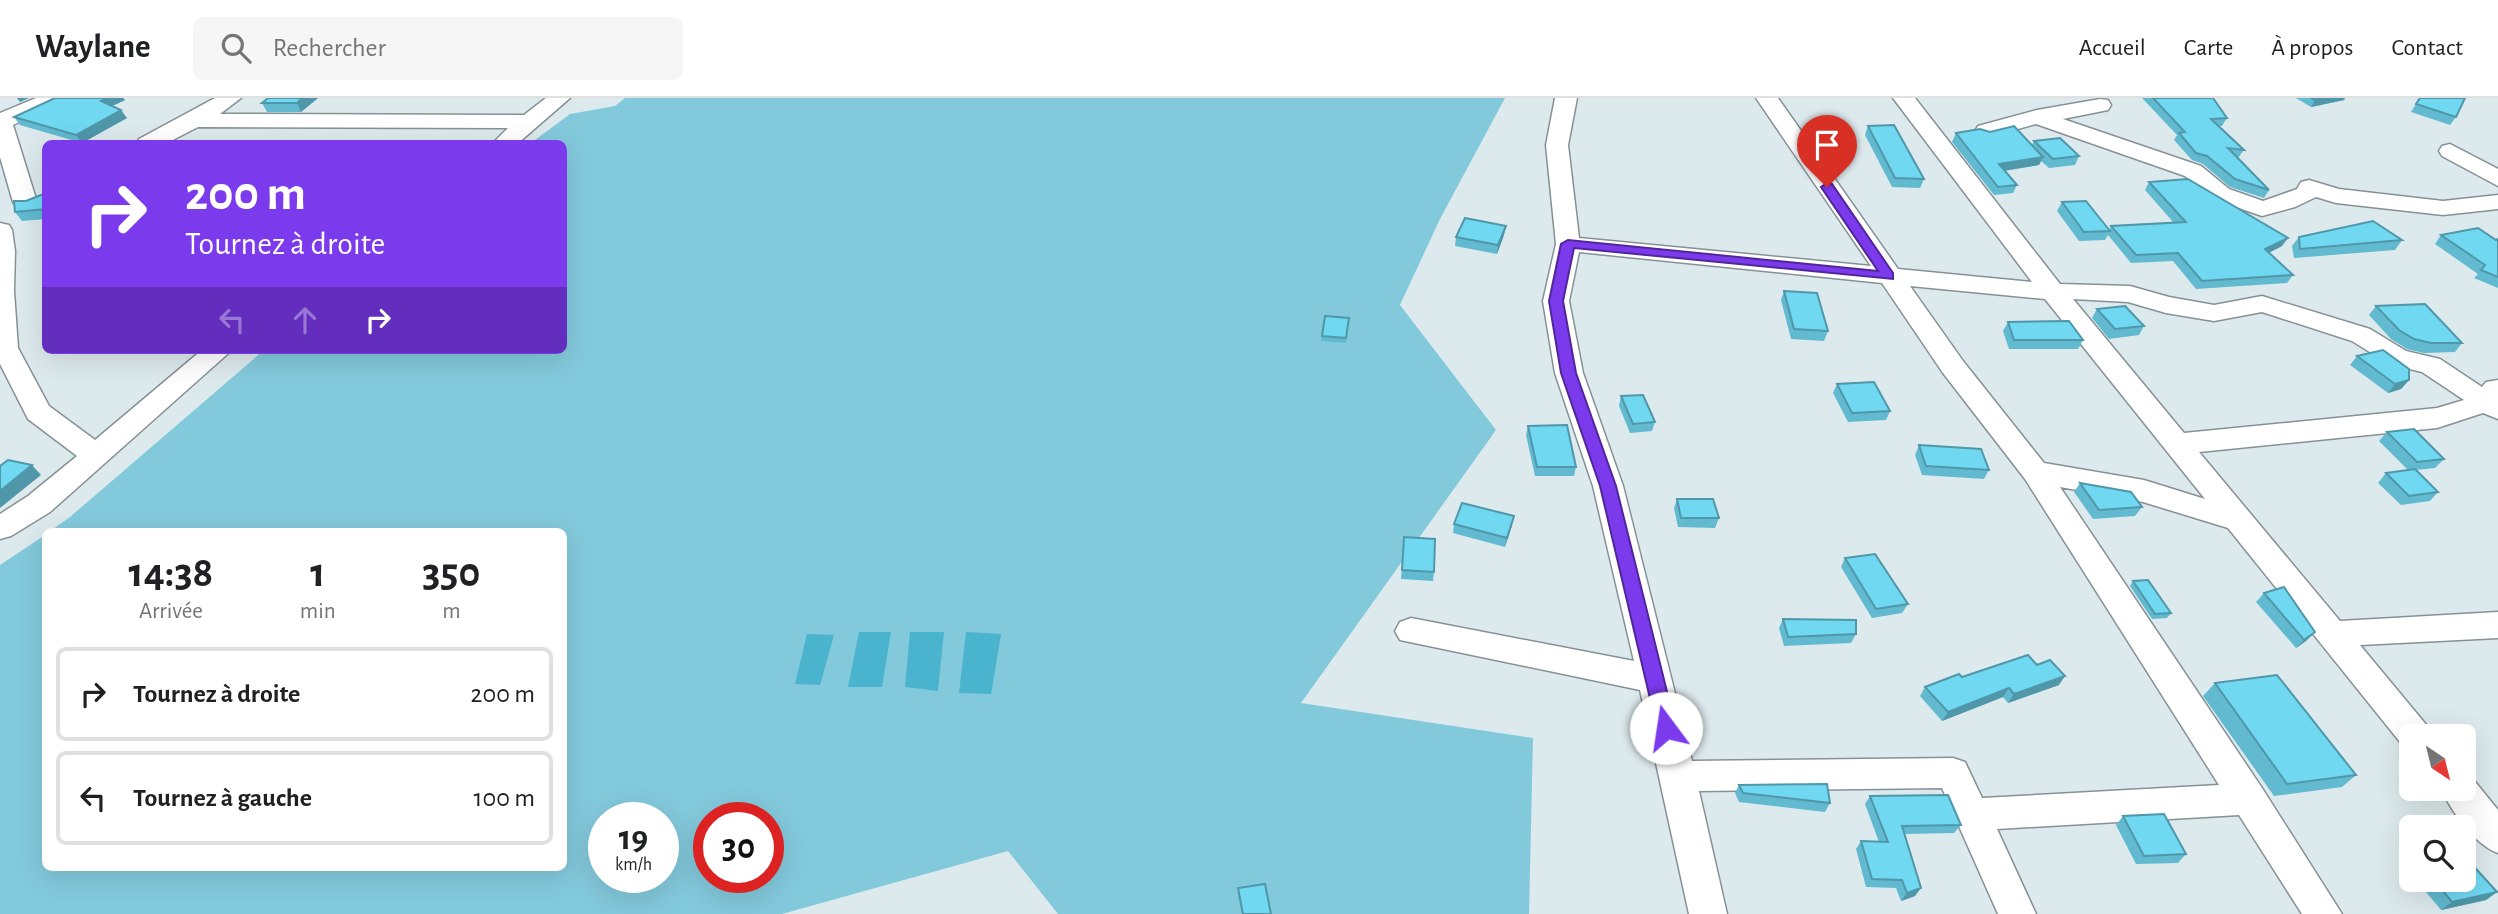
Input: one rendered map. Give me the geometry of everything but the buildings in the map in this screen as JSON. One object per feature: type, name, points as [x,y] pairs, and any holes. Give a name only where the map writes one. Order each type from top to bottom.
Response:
[{"type":"street","points":[[0,215],[35,198],[1,122],[53,98]]},
{"type":"street","points":[[155,140],[230,98]]},
{"type":"street","points":[[381,121],[412,98]]},
{"type":"street","points":[[508,140],[559,98]]},
{"type":"street","points":[[1566,98],[1557,145],[1568,244],[1556,301],[1569,373],[1608,486],[1678,776],[1708,914]]},
{"type":"street","points":[[1767,98],[1953,368],[2035,471],[2323,914]]},
{"type":"street","points":[[1904,98],[2053,292],[2405,724]]},
{"type":"street","points":[[1986,131],[2037,117],[2100,105]]},
{"type":"street","points":[[2037,117],[2193,171],[2221,194],[2262,209],[2307,193],[2309,187],[2336,196],[2443,208],[2498,202]]},
{"type":"street","points":[[194,120],[531,122]]},
{"type":"street","points":[[2450,151],[2498,179]]},
{"type":"street","points":[[0,230],[4,251],[1,291],[5,348],[38,412],[94,454]]},
{"type":"street","points":[[1568,244],[2053,292],[2130,294],[2166,305],[2214,313],[2262,304],[2361,335],[2398,358],[2430,365],[2494,399]]},
{"type":"street","points":[[0,528],[39,504],[94,454],[214,354]]},
{"type":"street","points":[[2177,444],[2437,418],[2463,412],[2494,399]]},
{"type":"street","points":[[2035,471],[2144,491],[2239,520]]},
{"type":"street","points":[[2332,634],[2498,625]]},
{"type":"street","points":[[1411,631],[1655,679]]},
{"type":"street","points":[[1678,776],[1953,773],[2017,914]]},
{"type":"street","points":[[1972,815],[2249,799]]},
{"type":"street","points":[[2470,802],[2498,837]]},
{"type":"shaded area","points":[[625,98],[1505,98],[1440,219],[1400,305],[1496,430],[1301,703],[1533,738],[1529,914],[1058,914],[1008,851],[782,914],[0,914],[0,565],[42,537],[42,871],[567,871],[567,528],[55,528],[259,354],[567,354],[567,140],[535,140],[570,114],[615,106]]},
{"type":"shaded area","points":[[859,632],[891,632],[882,687],[848,687]]},
{"type":"shaded area","points":[[910,632],[944,632],[938,691],[905,687]]},
{"type":"shaded area","points":[[966,632],[1001,634],[991,694],[959,693]]},
{"type":"shaded area","points":[[807,634],[834,635],[820,685],[795,684]]},
{"type":"route","points":[[1666,728],[1608,486],[1569,373],[1556,301],[1568,244],[1888,276],[1827,187]]}]
